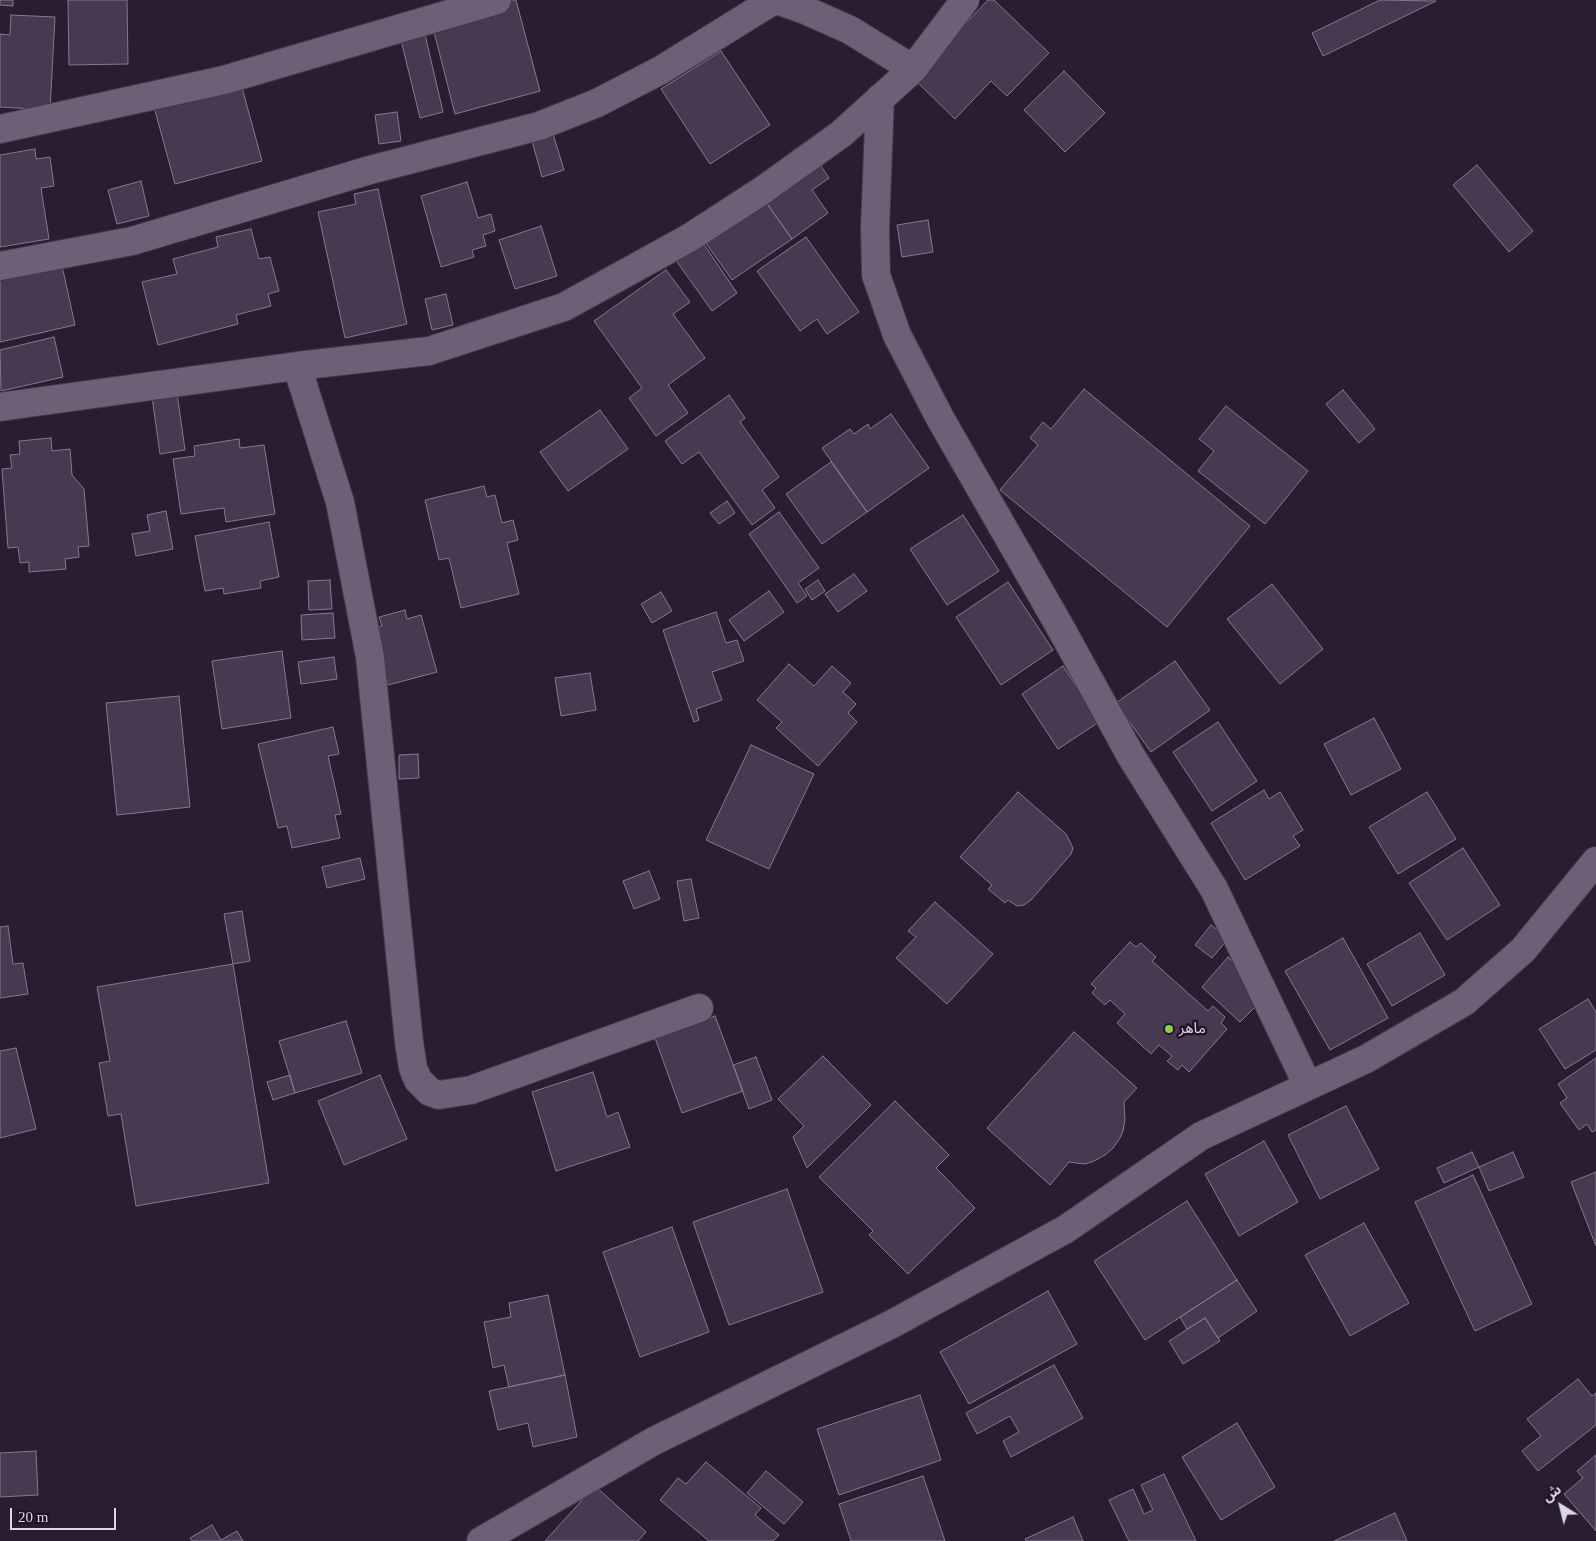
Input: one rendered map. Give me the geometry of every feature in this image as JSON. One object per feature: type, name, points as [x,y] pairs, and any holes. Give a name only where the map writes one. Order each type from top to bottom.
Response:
[{"type":"street","points":[[0,129],[224,80],[497,0]]},
{"type":"street","points":[[0,266],[132,241],[370,170],[539,126],[597,103],[661,70],[776,0],[805,10],[850,30],[913,69]]},
{"type":"street","points":[[0,407],[297,366],[430,352],[564,307],[689,238],[747,201],[841,134],[913,69],[965,0]]},
{"type":"street","points":[[880,98],[875,228],[876,275],[897,335],[940,418],[1059,625],[1131,756],[1214,889],[1308,1086]]},
{"type":"street","points":[[297,366],[340,502],[370,657],[409,1042],[413,1068],[418,1080],[430,1092],[439,1095],[471,1090],[699,1008]]},
{"type":"street","points":[[494,1538],[654,1441],[892,1324],[1066,1229],[1201,1136],[1366,1059],[1464,1002],[1524,950],[1596,861]]},
{"type":"building","points":[[0,0],[13,0],[13,6],[0,5]]},
{"type":"building","points":[[68,0],[127,0],[128,64],[69,65]]},
{"type":"building","points":[[507,0],[516,0],[540,91],[455,114],[431,20]]},
{"type":"building","points":[[988,0],[994,0],[1049,53],[1007,96],[991,81],[955,119],[913,78]]},
{"type":"building","points":[[1380,0],[1436,1],[1323,56],[1312,33]]},
{"type":"building","points":[[11,15],[55,17],[50,110],[0,107],[0,34],[10,35]]},
{"type":"building","points":[[424,30],[443,112],[420,118],[400,36]]},
{"type":"building","points":[[721,51],[770,125],[710,164],[661,89]]},
{"type":"building","points":[[1064,71],[1105,113],[1065,152],[1024,110]]},
{"type":"building","points":[[241,84],[262,161],[175,184],[154,107]]},
{"type":"building","points":[[397,112],[401,141],[379,144],[375,115]]},
{"type":"building","points":[[553,134],[564,170],[542,177],[532,141]]},
{"type":"building","points":[[35,149],[36,159],[50,157],[54,186],[41,188],[49,239],[0,247],[0,155]]},
{"type":"building","points":[[817,160],[829,178],[812,190],[828,213],[792,239],[763,198]]},
{"type":"building","points":[[1477,165],[1533,231],[1509,252],[1453,185]]},
{"type":"building","points":[[141,181],[149,216],[117,224],[108,190]]},
{"type":"building","points":[[467,182],[478,218],[491,214],[495,231],[483,235],[486,246],[472,250],[474,257],[441,267],[421,196]]},
{"type":"building","points":[[378,189],[407,324],[345,338],[318,212],[356,204],[354,194]]},
{"type":"building","points":[[763,198],[792,239],[732,280],[703,239]]},
{"type":"building","points":[[928,220],[933,252],[902,257],[897,225]]},
{"type":"building","points":[[541,226],[557,276],[515,289],[499,240]]},
{"type":"building","points":[[251,229],[259,259],[270,257],[279,291],[268,294],[271,306],[236,315],[238,324],[158,345],[142,282],[177,274],[173,259],[218,247],[216,237]]},
{"type":"building","points":[[806,237],[859,312],[827,334],[817,319],[800,331],[757,271]]},
{"type":"building","points":[[701,240],[737,293],[712,311],[675,259]]},
{"type":"building","points":[[61,261],[75,325],[0,342],[0,275]]},
{"type":"building","points":[[666,270],[690,302],[673,314],[705,358],[668,385],[688,413],[656,436],[629,398],[642,388],[594,321]]},
{"type":"building","points":[[446,294],[453,325],[432,330],[425,299]]},
{"type":"building","points":[[54,337],[63,377],[1,391],[0,350]]},
{"type":"building","points":[[1084,389],[1250,526],[1167,627],[1000,490],[1038,445],[1030,438],[1043,422],[1051,429]]},
{"type":"building","points":[[1343,390],[1375,429],[1359,443],[1326,404]]},
{"type":"building","points":[[177,393],[185,450],[160,454],[152,397]]},
{"type":"building","points":[[729,395],[745,418],[740,422],[779,477],[762,490],[775,508],[752,525],[699,452],[682,464],[665,441]]},
{"type":"building","points":[[1226,406],[1308,471],[1265,524],[1198,471],[1214,451],[1199,439]]},
{"type":"building","points":[[600,410],[628,449],[568,491],[540,452]]},
{"type":"building","points":[[891,414],[929,468],[867,512],[822,448],[850,429],[854,434],[868,424],[870,429]]},
{"type":"building","points":[[51,438],[52,451],[70,449],[72,475],[84,489],[89,546],[78,547],[79,557],[65,559],[66,569],[29,572],[29,562],[20,563],[18,547],[8,548],[2,469],[12,468],[10,455],[20,454],[19,441]]},
{"type":"building","points":[[239,439],[240,448],[264,445],[275,514],[226,522],[224,508],[181,514],[173,459],[195,456],[194,446]]},
{"type":"building","points":[[831,462],[867,512],[822,544],[786,494]]},
{"type":"building","points":[[484,486],[487,497],[495,495],[502,523],[513,520],[518,540],[507,543],[519,594],[461,608],[449,558],[439,560],[425,500]]},
{"type":"building","points":[[727,501],[735,513],[719,524],[710,513]]},
{"type":"building","points":[[166,511],[173,549],[136,556],[132,534],[150,531],[147,515]]},
{"type":"building","points":[[779,512],[819,568],[798,583],[807,596],[797,603],[749,534]]},
{"type":"building","points":[[963,515],[999,571],[947,605],[910,549]]},
{"type":"building","points":[[269,522],[279,577],[260,581],[261,588],[224,594],[223,588],[205,591],[195,536]]},
{"type":"building","points":[[854,574],[867,591],[838,612],[825,594]]},
{"type":"building","points":[[330,580],[332,609],[309,610],[308,581]]},
{"type":"building","points":[[818,580],[825,591],[812,600],[805,589]]},
{"type":"building","points":[[1008,582],[1053,650],[1001,685],[956,617]]},
{"type":"building","points":[[1272,584],[1323,649],[1280,684],[1227,619]]},
{"type":"building","points":[[769,591],[784,612],[744,641],[729,620]]},
{"type":"building","points":[[661,592],[672,611],[652,623],[641,604]]},
{"type":"building","points":[[405,610],[407,619],[421,615],[437,672],[388,685],[373,628],[382,626],[379,617]]},
{"type":"building","points":[[716,612],[726,643],[737,640],[744,661],[712,672],[722,700],[696,709],[699,720],[694,722],[663,630]]},
{"type":"building","points":[[333,613],[335,638],[302,640],[301,615]]},
{"type":"building","points":[[282,651],[291,718],[222,729],[212,661]]},
{"type":"building","points":[[334,657],[337,679],[301,684],[298,662]]},
{"type":"building","points":[[1175,661],[1210,710],[1151,752],[1116,703]]},
{"type":"building","points":[[789,664],[814,686],[832,666],[851,683],[843,692],[856,704],[848,713],[857,722],[818,766],[776,728],[782,722],[757,700]]},
{"type":"building","points":[[1063,666],[1099,722],[1058,749],[1022,694]]},
{"type":"building","points":[[590,673],[596,710],[561,716],[555,678]]},
{"type":"building","points":[[179,696],[190,807],[117,815],[106,703]]},
{"type":"building","points":[[1374,718],[1401,769],[1351,795],[1324,744]]},
{"type":"building","points":[[1218,722],[1257,781],[1212,811],[1173,752]]},
{"type":"building","points":[[333,727],[339,754],[328,756],[341,814],[335,815],[340,838],[292,848],[287,826],[278,828],[258,744]]},
{"type":"building","points":[[751,745],[814,774],[769,869],[706,840]]},
{"type":"building","points":[[418,754],[419,778],[399,779],[399,755]]},
{"type":"building","points":[[1264,790],[1269,799],[1280,792],[1303,830],[1293,836],[1300,846],[1245,880],[1211,823]]},
{"type":"building","points":[[1018,792],[1066,834],[1073,848],[1071,854],[1031,900],[1024,905],[1017,906],[1008,900],[1005,903],[988,889],[992,885],[960,857]]},
{"type":"building","points":[[1427,792],[1456,839],[1398,874],[1369,827]]},
{"type":"building","points":[[1463,848],[1500,905],[1447,940],[1409,883]]},
{"type":"building","points":[[360,858],[365,879],[327,888],[322,867]]},
{"type":"building","points":[[649,871],[660,899],[634,909],[623,881]]},
{"type":"building","points":[[691,879],[699,918],[684,921],[677,881]]},
{"type":"building","points":[[935,902],[993,954],[947,1004],[896,958],[916,937],[908,931]]},
{"type":"building","points":[[242,911],[250,961],[233,964],[224,914]]},
{"type":"building","points":[[1211,925],[1228,939],[1212,958],[1195,945]]},
{"type":"building","points":[[8,926],[13,964],[23,963],[28,994],[0,998],[0,927]]},
{"type":"building","points":[[1420,933],[1445,975],[1392,1006],[1367,964]]},
{"type":"building","points":[[1343,938],[1388,1018],[1330,1050],[1285,971]]},
{"type":"building","points":[[1130,942],[1136,947],[1141,943],[1156,957],[1152,961],[1208,1011],[1213,1006],[1225,1017],[1221,1023],[1227,1029],[1189,1072],[1182,1065],[1178,1070],[1167,1061],[1172,1056],[1159,1045],[1151,1054],[1117,1023],[1125,1014],[1110,1000],[1105,1005],[1092,993],[1096,988],[1091,984]]},
{"type":"building","points":[[1228,957],[1234,963],[1255,1007],[1240,1022],[1202,987]]},
{"type":"building","points":[[233,964],[269,1183],[136,1206],[121,1114],[108,1116],[99,1063],[110,1061],[97,987]]},
{"type":"building","points":[[1588,999],[1596,1012],[1596,1050],[1565,1069],[1539,1029]]},
{"type":"building","points":[[715,1016],[743,1091],[682,1113],[655,1038]]},
{"type":"building","points":[[346,1021],[362,1073],[295,1093],[279,1041]]},
{"type":"building","points":[[1074,1032],[1137,1088],[1124,1102],[1125,1120],[1123,1131],[1113,1148],[1092,1162],[1084,1164],[1069,1162],[1050,1185],[987,1128]]},
{"type":"building","points":[[16,1048],[36,1129],[0,1138],[0,1051]]},
{"type":"building","points":[[823,1056],[871,1105],[807,1168],[793,1137],[804,1126],[778,1099]]},
{"type":"building","points":[[756,1057],[772,1100],[749,1109],[733,1065]]},
{"type":"building","points":[[1596,1058],[1596,1130],[1592,1132],[1587,1124],[1579,1130],[1560,1103],[1567,1098],[1558,1084]]},
{"type":"building","points":[[593,1072],[607,1117],[618,1112],[630,1147],[556,1171],[532,1092]]},
{"type":"building","points":[[290,1075],[295,1093],[273,1100],[267,1082]]},
{"type":"building","points":[[380,1075],[407,1139],[344,1165],[318,1101]]},
{"type":"building","points":[[895,1101],[949,1155],[936,1168],[975,1208],[908,1274],[869,1235],[873,1231],[819,1177]]},
{"type":"building","points":[[1346,1106],[1379,1169],[1320,1199],[1288,1135]]},
{"type":"building","points":[[1264,1141],[1298,1202],[1239,1236],[1205,1174]]},
{"type":"building","points":[[1472,1152],[1479,1167],[1444,1183],[1437,1168]]},
{"type":"building","points":[[1513,1152],[1524,1177],[1489,1191],[1479,1167]]},
{"type":"building","points":[[1596,1172],[1596,1246],[1571,1182]]},
{"type":"building","points":[[1473,1175],[1532,1304],[1475,1331],[1415,1202]]},
{"type":"building","points":[[787,1189],[823,1292],[729,1325],[693,1222]]},
{"type":"building","points":[[1187,1201],[1237,1280],[1145,1340],[1094,1261]]},
{"type":"building","points":[[1364,1223],[1409,1303],[1350,1336],[1305,1255]]},
{"type":"building","points":[[672,1227],[709,1332],[640,1357],[603,1252]]},
{"type":"building","points":[[1237,1280],[1257,1311],[1218,1338],[1205,1318],[1187,1329],[1180,1317]]},
{"type":"building","points":[[1048,1291],[1077,1344],[969,1404],[940,1352]]},
{"type":"building","points":[[548,1295],[565,1375],[509,1387],[504,1365],[493,1368],[484,1322],[511,1317],[509,1303]]},
{"type":"building","points":[[1205,1318],[1220,1341],[1183,1364],[1169,1341]]},
{"type":"building","points":[[1054,1365],[1083,1418],[1011,1457],[1003,1441],[1019,1432],[1010,1416],[977,1434],[966,1413]]},
{"type":"building","points":[[565,1375],[577,1437],[533,1447],[528,1423],[498,1430],[489,1391]]},
{"type":"building","points":[[1578,1379],[1592,1396],[1596,1393],[1596,1425],[1538,1471],[1522,1451],[1541,1436],[1527,1419]]},
{"type":"building","points":[[920,1395],[941,1460],[839,1495],[817,1429]]},
{"type":"building","points":[[1237,1423],[1275,1487],[1221,1520],[1182,1457]]},
{"type":"building","points":[[36,1451],[38,1495],[0,1497],[0,1453]]},
{"type":"building","points":[[1596,1455],[1596,1531],[1564,1494],[1583,1478],[1577,1471]]},
{"type":"building","points":[[706,1462],[761,1508],[755,1515],[779,1535],[773,1541],[709,1541],[660,1500],[678,1478],[686,1484]]},
{"type":"building","points":[[766,1471],[803,1502],[784,1524],[747,1493]]},
{"type":"building","points":[[1164,1474],[1196,1541],[1129,1541],[1109,1500],[1133,1489],[1144,1514],[1153,1510],[1141,1485]]},
{"type":"building","points":[[923,1476],[945,1541],[851,1541],[839,1504]]},
{"type":"building","points":[[595,1486],[646,1532],[638,1541],[545,1541]]},
{"type":"building","points":[[1395,1513],[1407,1541],[1334,1541]]},
{"type":"building","points":[[1073,1517],[1083,1541],[1026,1541],[1025,1539]]},
{"type":"building","points":[[212,1525],[221,1540],[237,1531],[243,1541],[192,1541],[190,1538]]},
{"type":"place","name":"ماهر","points":[[1169,1029]]}]
